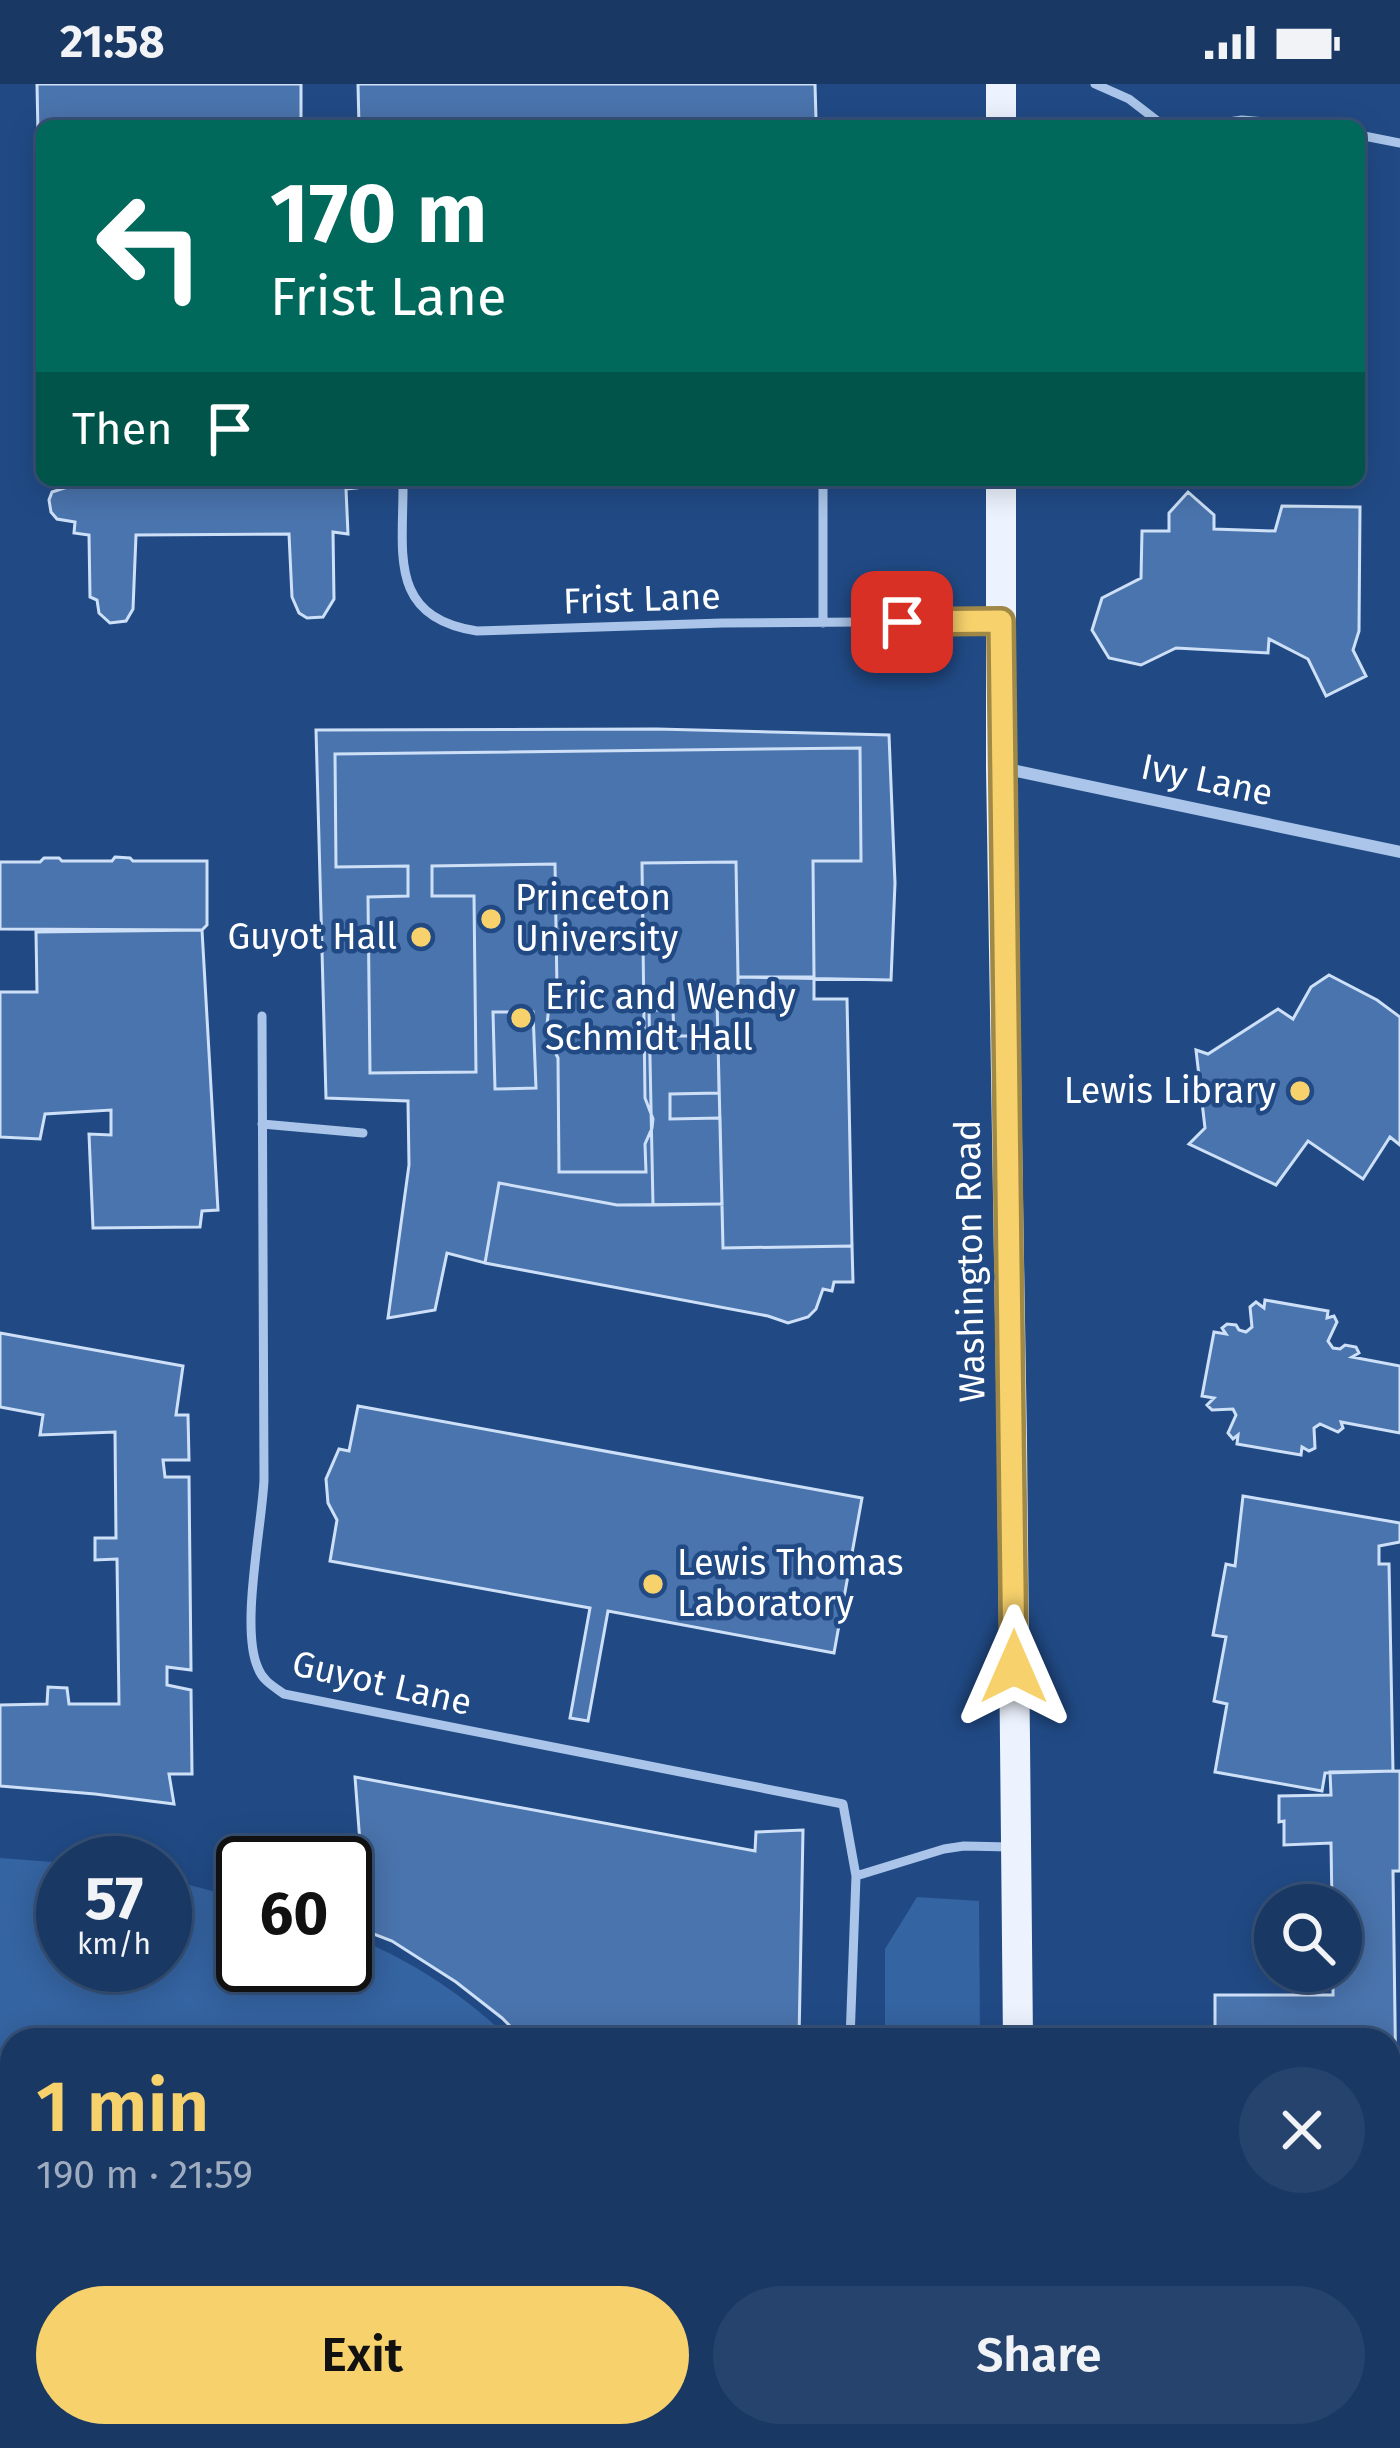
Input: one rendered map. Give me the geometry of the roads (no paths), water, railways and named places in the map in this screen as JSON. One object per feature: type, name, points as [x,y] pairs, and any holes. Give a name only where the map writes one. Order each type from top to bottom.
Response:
[{"type":"main road","points":[[1001,84],[1001,120]]},
{"type":"main road","name":"Washington Road","points":[[1001,486],[1018,2028]]},
{"type":"street","name":"Ivy Lane","points":[[1001,767],[1400,852]]},
{"type":"lane","points":[[1095,84],[1156,120]]},
{"type":"lane","points":[[1365,136],[1400,143]]},
{"type":"lane","name":"Frist Lane","points":[[403,486],[408,587],[419,604],[455,627],[477,631],[1001,621]]},
{"type":"lane","points":[[823,486],[823,623]]},
{"type":"lane","name":"Guyot Lane","points":[[262,1016],[264,1480],[252,1650],[266,1682],[284,1694],[367,1712],[843,1804],[856,1876]]},
{"type":"lane","points":[[262,1124],[363,1133]]},
{"type":"lane","points":[[850,2028],[856,1876],[944,1849],[1015,1847]]},
{"type":"place","name":"Princeton University","points":[[491,919]]},
{"type":"place","name":"Guyot Hall","points":[[421,937]]},
{"type":"place","name":"Eric and Wendy Schmidt Hall","points":[[521,1018]]},
{"type":"place","name":"Lewis Library","points":[[1300,1091]]},
{"type":"place","name":"Lewis Thomas Laboratory","points":[[653,1584]]}]
